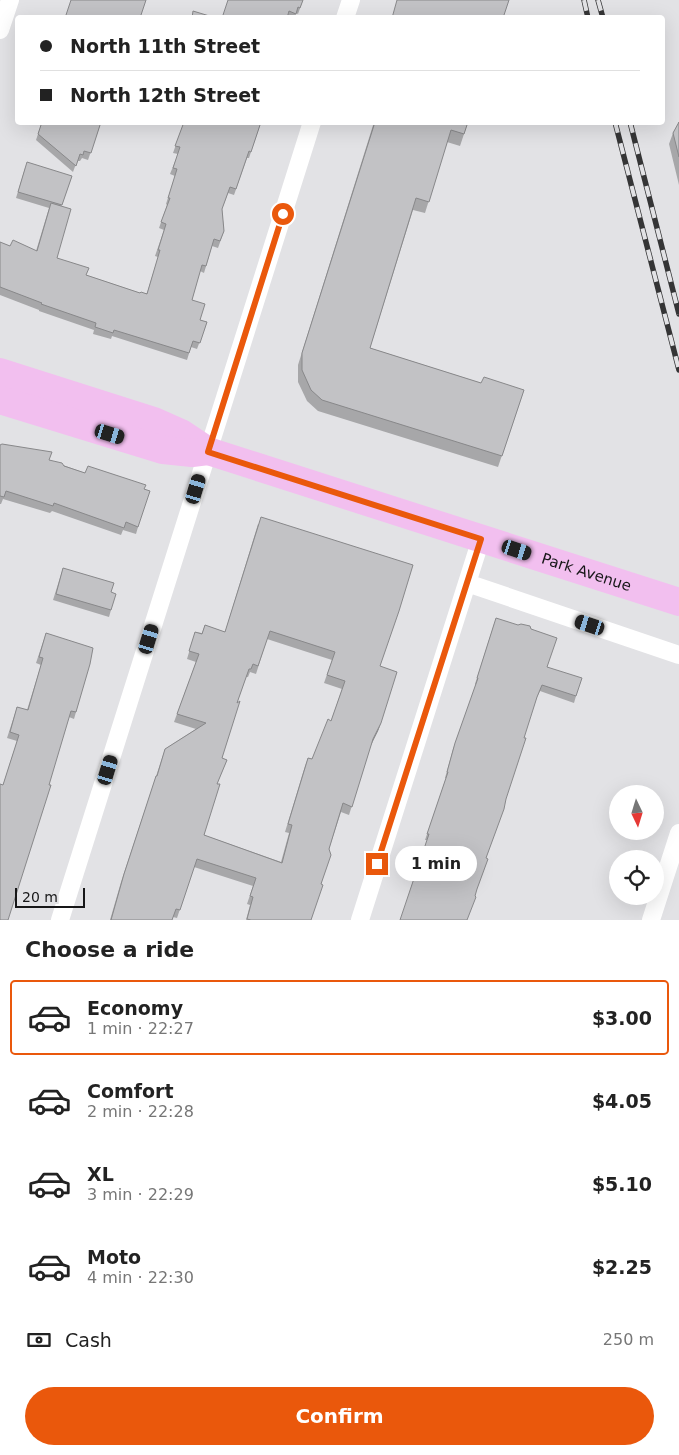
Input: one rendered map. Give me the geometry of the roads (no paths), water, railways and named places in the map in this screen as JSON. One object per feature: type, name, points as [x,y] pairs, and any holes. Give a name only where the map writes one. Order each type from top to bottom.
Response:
[{"type":"main road","name":"Park Avenue","points":[[0,372],[154,421],[181,433],[208,452],[679,602]]},
{"type":"main road","name":"Park Avenue","points":[[0,400],[163,450],[192,453],[208,452]]},
{"type":"street","points":[[0,30],[10,0]]},
{"type":"street","points":[[346,15],[351,0]]},
{"type":"street","points":[[60,920],[311,125]]},
{"type":"street","points":[[360,920],[481,539]]},
{"type":"street","points":[[466,583],[679,655]]},
{"type":"street","points":[[651,920],[679,833]]},
{"type":"railway","points":[[584,0],[587,15]]},
{"type":"railway","points":[[598,0],[602,15]]},
{"type":"railway","points":[[616,125],[679,370]]},
{"type":"railway","points":[[631,125],[679,314]]}]
